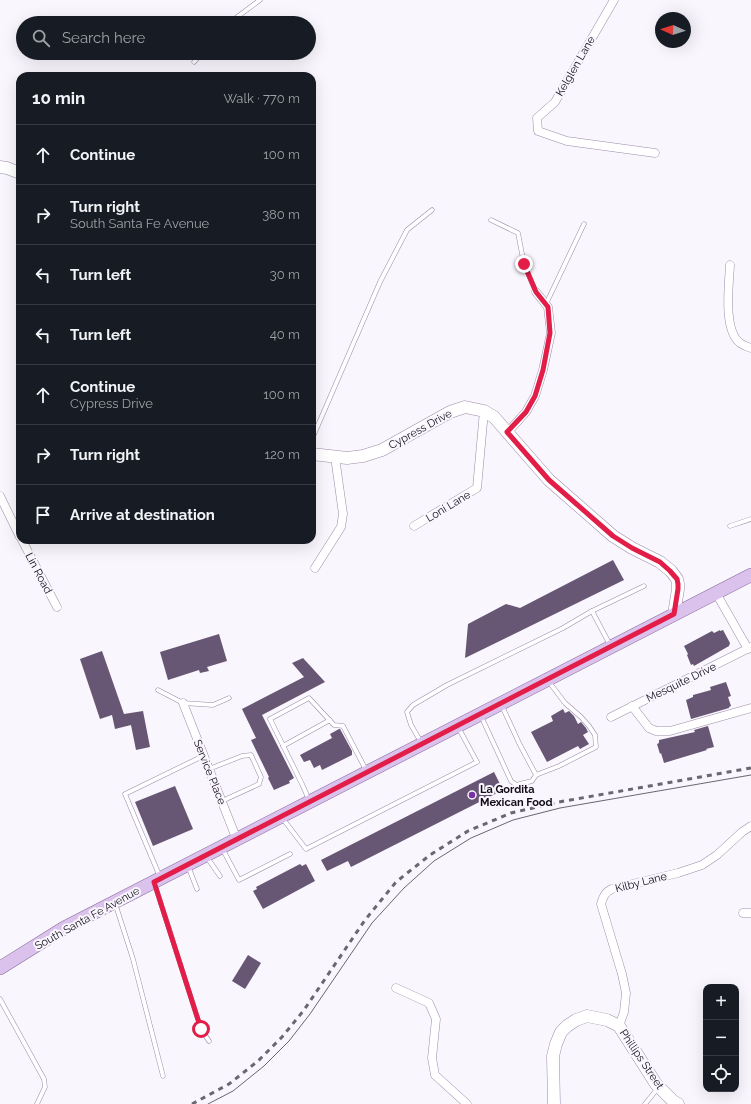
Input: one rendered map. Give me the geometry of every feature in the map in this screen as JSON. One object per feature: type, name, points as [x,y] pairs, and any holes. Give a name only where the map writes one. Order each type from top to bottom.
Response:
[{"type":"main road","name":"South Santa Fe Avenue","points":[[0,968],[64,928],[751,575]]},
{"type":"street","name":"Kelglen Lane","points":[[614,0],[555,102],[537,118],[538,131],[567,141],[655,153]]},
{"type":"street","points":[[0,167],[16,171]]},
{"type":"street","points":[[730,265],[728,319],[730,329],[739,342],[751,348]]},
{"type":"street","points":[[507,432],[526,412],[535,396],[543,370],[550,333],[548,307],[536,292]]},
{"type":"street","name":"Cypress Drive","points":[[316,454],[347,458],[363,456],[382,450],[450,412],[466,407],[484,411],[494,417],[549,480],[613,536],[632,548],[660,562],[670,571],[677,579],[678,589],[674,614]]},
{"type":"street","name":"Loni Lane","points":[[414,526],[477,488],[484,411]]},
{"type":"street","points":[[315,568],[341,527],[343,514],[335,456]]},
{"type":"street","points":[[0,496],[16,529]]},
{"type":"street","name":"Lin Road","points":[[24,544],[57,607]]},
{"type":"street","points":[[716,593],[750,648]]},
{"type":"street","name":"Mesquite Drive","points":[[611,717],[750,648]]},
{"type":"street","name":"Service Place","points":[[183,704],[237,840]]},
{"type":"street","points":[[632,706],[649,728],[656,731],[670,731],[751,708]]},
{"type":"street","name":"Kilby Lane","points":[[619,1026],[624,1012],[626,993],[622,974],[601,904],[604,895],[612,889],[678,873],[702,865],[717,855],[742,832],[751,826]]},
{"type":"street","points":[[396,988],[429,1002],[436,1019],[432,1058],[435,1075],[466,1104]]},
{"type":"street","name":"Phillips Street","points":[[554,1104],[553,1056],[556,1044],[561,1032],[567,1026],[587,1016],[608,1020],[619,1026],[659,1086],[673,1101],[678,1104]]},
{"type":"lane","points":[[238,16],[260,0]]},
{"type":"lane","points":[[316,430],[380,282],[407,230],[432,210]]},
{"type":"lane","points":[[491,220],[518,233],[524,264],[536,292]]},
{"type":"lane","points":[[546,304],[584,224]]},
{"type":"lane","points":[[730,526],[751,519]]},
{"type":"lane","points":[[422,744],[411,725],[407,712],[413,706],[447,685],[644,586]]},
{"type":"lane","points":[[592,611],[611,647]]},
{"type":"lane","points":[[480,714],[511,781],[516,785],[532,781],[536,775],[559,766],[596,747],[595,735],[589,726],[565,703],[547,680]]},
{"type":"lane","points":[[158,690],[183,704],[213,705],[229,698]]},
{"type":"lane","points":[[310,802],[270,719],[309,698],[334,725],[343,726],[367,772]]},
{"type":"lane","points":[[501,704],[536,775]]},
{"type":"lane","points":[[283,746],[330,720]]},
{"type":"lane","points":[[281,817],[306,849],[470,766],[477,762],[458,726]]},
{"type":"lane","points":[[204,756],[125,794],[157,881],[201,1029],[209,1041]]},
{"type":"lane","points":[[209,769],[242,756],[251,756],[261,777],[259,784],[221,801]]},
{"type":"lane","points":[[222,848],[239,880],[290,854]]},
{"type":"lane","points":[[206,856],[220,876]]},
{"type":"lane","points":[[188,865],[197,889]]},
{"type":"lane","points":[[115,902],[133,958],[163,1076]]},
{"type":"lane","points":[[0,999],[44,1079],[46,1087],[37,1104]]},
{"type":"lane","points":[[645,1104],[659,1086]]},
{"type":"building","points":[[613,560],[624,580],[465,658],[468,624],[506,604],[520,608]]},
{"type":"building","points":[[723,630],[730,643],[729,646],[694,666],[693,664],[691,665],[684,646],[712,631],[714,633]]},
{"type":"building","points":[[219,634],[227,661],[207,667],[209,671],[200,673],[199,670],[168,680],[160,652]]},
{"type":"building","points":[[102,651],[124,714],[143,711],[150,747],[136,750],[131,725],[115,729],[112,715],[100,719],[80,659]]},
{"type":"building","points":[[303,658],[325,682],[262,715],[294,778],[289,781],[290,783],[274,790],[251,740],[256,738],[242,709],[304,677],[292,663]]},
{"type":"building","points":[[726,682],[731,696],[728,697],[731,706],[729,708],[691,719],[686,700],[693,697],[693,695],[711,690],[710,687]]},
{"type":"building","points":[[563,709],[565,713],[569,711],[574,716],[578,724],[581,722],[586,728],[588,732],[583,735],[589,744],[580,749],[578,746],[547,762],[531,732],[553,721],[551,716]]},
{"type":"building","points":[[708,726],[714,747],[664,763],[657,744],[659,743],[659,740],[695,732],[694,730]]},
{"type":"building","points":[[339,729],[352,751],[352,755],[322,770],[320,765],[314,768],[310,760],[304,762],[300,755],[332,738],[330,734]]},
{"type":"building","points":[[494,772],[503,790],[351,867],[348,861],[327,871],[321,860]]},
{"type":"building","points":[[175,786],[193,829],[153,846],[135,802]]},
{"type":"building","points":[[300,864],[302,866],[306,864],[315,881],[263,909],[253,891],[257,889],[256,887]]},
{"type":"building","points":[[248,955],[261,963],[245,989],[232,981]]},
{"type":"tram line","points":[[208,1104],[233,1091],[264,1066],[289,1041],[310,1014],[372,923],[404,888],[434,861],[471,838],[513,820],[560,808],[751,775]]},
{"type":"railway","points":[[192,1104],[229,1084],[258,1061],[282,1037],[304,1010],[365,920],[396,882],[430,855],[468,831],[511,813],[559,802],[751,768]]},
{"type":"place","name":"La Gordita Mexican Food","points":[[472,795]]},
{"type":"route","points":[[201,1029],[154,882],[674,614],[678,584],[677,579],[670,571],[660,562],[632,548],[613,536],[549,480],[507,432],[526,412],[535,396],[543,370],[550,333],[548,307],[536,292],[524,264]]}]
